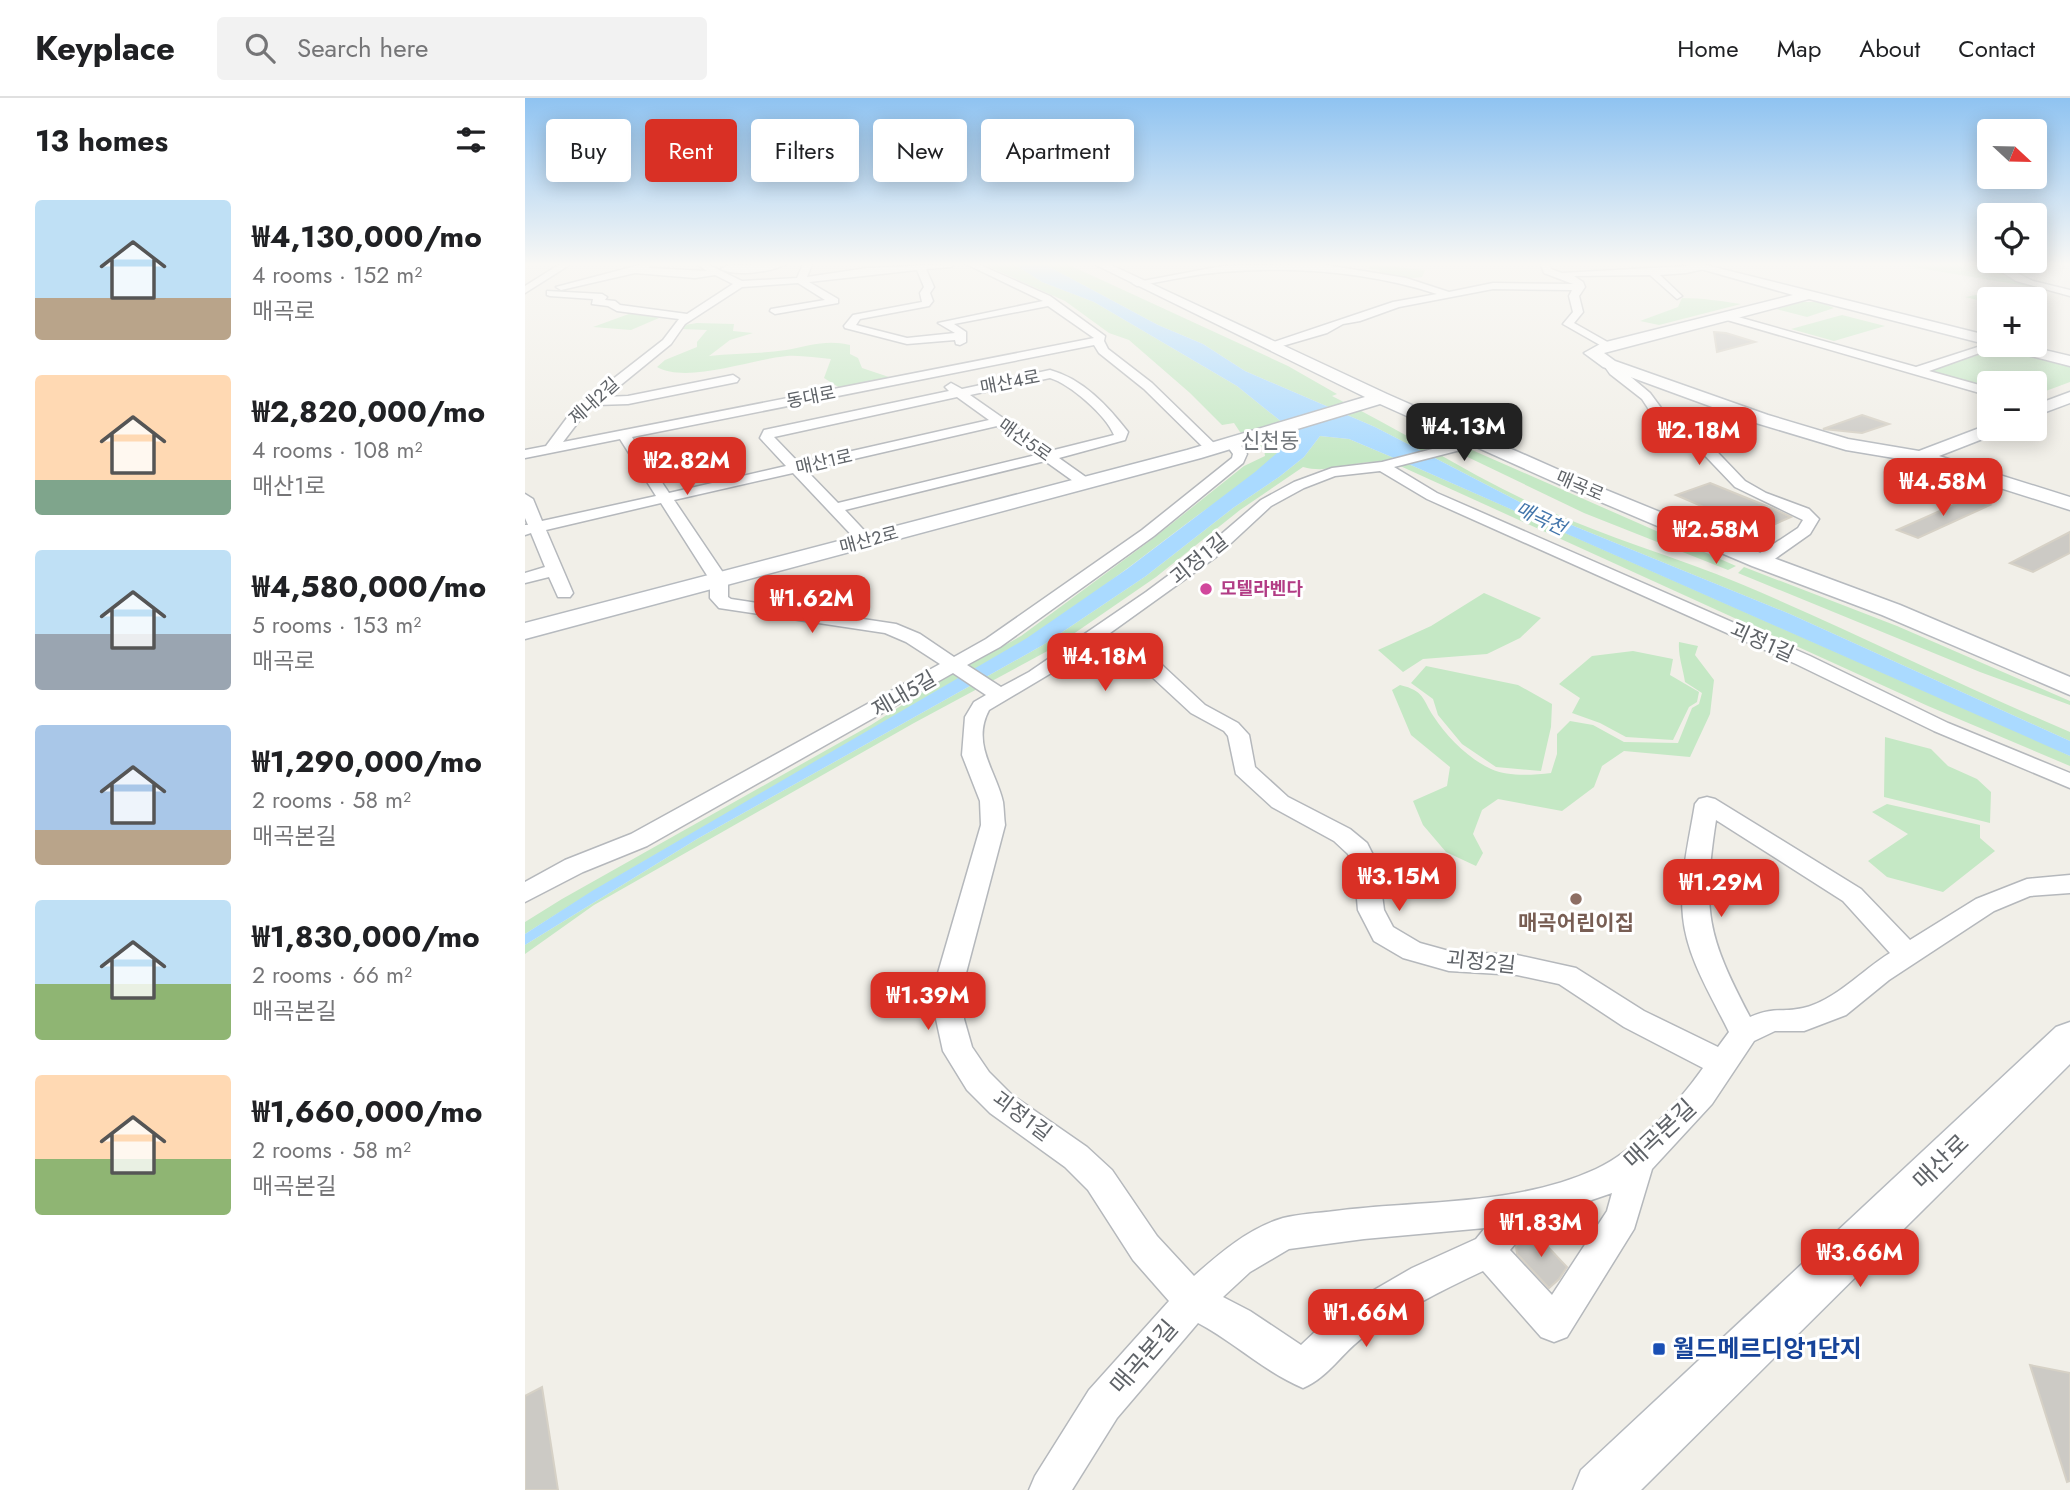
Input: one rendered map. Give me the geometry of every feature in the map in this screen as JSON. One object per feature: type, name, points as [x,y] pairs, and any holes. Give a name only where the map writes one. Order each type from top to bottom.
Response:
[{"type":"street","name":"제내2길","points":[[551,449],[568,423],[667,342],[678,329]]},
{"type":"street","points":[[860,329],[907,341],[962,336]]},
{"type":"street","points":[[955,329],[961,332],[962,336]]},
{"type":"street","points":[[1088,329],[1101,338],[1098,341],[1103,351],[1229,444]]},
{"type":"street","name":"매곡로","points":[[1235,329],[1374,400],[1479,441],[1760,561],[1903,615],[2070,687]]},
{"type":"street","points":[[1272,346],[1326,329]]},
{"type":"street","points":[[1574,329],[1608,355],[1811,434],[1881,451],[1921,457],[2070,505]]},
{"type":"street","points":[[1608,355],[1685,329]]},
{"type":"street","points":[[1769,329],[1977,388]]},
{"type":"street","points":[[1942,329],[1977,338]]},
{"type":"street","points":[[914,362],[920,366],[966,360],[957,349],[962,336]]},
{"type":"street","name":"동대로","points":[[525,454],[1098,341]]},
{"type":"street","points":[[1916,371],[1977,351]]},
{"type":"street","points":[[1608,355],[1614,371],[1646,396],[1662,419],[1696,438],[1740,484],[1761,496],[1804,512],[1811,519],[1804,531],[1760,561]]},
{"type":"street","points":[[2047,355],[2070,361]]},
{"type":"street","name":"매산5로","points":[[931,373],[1085,483]]},
{"type":"street","name":"매산4로","points":[[835,508],[1109,441],[1122,434],[1090,399],[1056,375],[1043,375],[769,433],[767,438],[866,541]]},
{"type":"street","points":[[592,401],[628,400],[733,379]]},
{"type":"street","points":[[2047,405],[2070,397]]},
{"type":"street","name":"매산2로","points":[[525,631],[1229,444],[1374,400]]},
{"type":"street","name":"매산1로","points":[[530,529],[999,422]]},
{"type":"street","points":[[624,435],[719,580],[719,598],[725,604],[889,628],[913,638],[994,692]]},
{"type":"street","points":[[1921,457],[1977,435]]},
{"type":"street","points":[[1388,464],[1479,441]]},
{"type":"street","name":"제내5길","points":[[525,893],[574,866],[639,840],[956,667],[1179,508],[1238,460],[1240,454],[1229,444]]},
{"type":"street","name":"괴정1길","points":[[1193,1301],[1146,1248],[1100,1180],[1076,1157],[1001,1104],[978,1081],[958,1051],[950,1019],[952,973],[993,825],[991,801],[973,755],[975,717],[994,692],[1056,663],[1210,553],[1266,503],[1299,485],[1332,472],[1388,464],[1432,496],[1803,660],[1941,727],[2070,781]]},
{"type":"street","points":[[525,499],[530,529],[564,593]]},
{"type":"street","points":[[525,578],[554,570]]},
{"type":"street","points":[[1056,663],[1092,672],[1132,674],[1155,669]]},
{"type":"street","name":"괴정2길","points":[[1155,669],[1198,709],[1231,727],[1238,735],[1244,769],[1280,802],[1342,835],[1358,849],[1366,865],[1371,910],[1383,934],[1412,951],[1450,961],[1517,965],[1566,975],[1634,1019],[1723,1064]]},
{"type":"street","points":[[1907,954],[1852,895],[1707,804],[1697,869],[1696,918],[1713,972],[1744,1033],[1772,1020],[1804,1020],[1836,1007],[1879,973],[1985,905],[2027,888],[2070,884]]},
{"type":"street","name":"매곡본길","points":[[1049,1490],[1103,1404],[1193,1301],[1238,1260],[1284,1234],[1364,1223],[1492,1212],[1546,1202],[1607,1181],[1638,1162],[1701,1095],[1744,1033]]},
{"type":"street","name":"매산로","points":[[1601,1490],[2070,1038]]},
{"type":"street","points":[[1488,1251],[1554,1324],[1622,1218],[1638,1162]]},
{"type":"street","points":[[1193,1301],[1237,1324],[1303,1369],[1349,1325],[1425,1280],[1488,1251],[1526,1206]]},
{"type":"green space","points":[[681,329],[733,329],[753,333],[730,340],[709,356],[842,343],[850,345],[850,354],[858,358],[862,368],[892,378],[840,388],[824,378],[831,359],[798,356],[773,358],[702,372],[670,372],[657,367],[665,360],[697,347],[697,342],[707,330]]},
{"type":"green space","points":[[1103,329],[1140,329],[1237,386],[1293,431],[1273,458],[1247,481],[1027,639],[902,714],[649,858],[525,934],[525,922],[562,899],[871,725],[932,686],[1021,636],[1155,537],[1244,466],[1265,456],[1264,449],[1240,432],[1234,423],[1222,425],[1129,340]]},
{"type":"green space","points":[[1167,329],[1208,329],[1288,366],[1337,394],[1332,396],[1538,506],[1782,602],[2070,732],[2070,741],[1790,614],[1537,511],[1375,427],[1245,371],[1203,344]]},
{"type":"green space","points":[[1791,329],[1875,329],[1834,341]]},
{"type":"green space","points":[[1977,355],[2039,357],[2070,365],[2070,382],[2047,391],[2047,371],[1977,371],[1977,385],[1935,374],[1932,370]]},
{"type":"green space","points":[[1320,436],[1349,439],[1413,466],[2045,744],[2070,756],[2070,766],[1928,706],[1398,465],[1373,462],[1326,469],[1303,467],[1240,510],[1156,577],[1053,648],[914,723],[594,905],[525,954],[525,945],[697,839],[1043,645],[1146,576],[1233,508],[1279,477],[1304,457]]},
{"type":"green space","points":[[1466,449],[1736,566],[1728,570],[1584,513],[1455,451]]},
{"type":"green space","points":[[1744,567],[1897,626],[2070,701],[2070,705],[1980,672],[1738,573]]},
{"type":"green space","points":[[1484,593],[1541,618],[1520,638],[1487,654],[1423,659],[1403,672],[1378,650],[1431,626]]},
{"type":"green space","points":[[1679,642],[1698,646],[1695,655],[1714,680],[1710,714],[1690,757],[1624,751],[1602,766],[1594,787],[1562,811],[1498,799],[1482,810],[1473,834],[1483,853],[1476,866],[1446,852],[1423,825],[1413,801],[1447,786],[1450,767],[1411,735],[1392,690],[1400,685],[1419,693],[1452,740],[1483,765],[1498,772],[1513,774],[1551,773],[1557,754],[1557,734],[1570,721],[1593,725],[1624,742],[1678,743],[1692,708],[1699,704],[1702,693],[1685,682]]},
{"type":"green space","points":[[1633,651],[1673,659],[1670,675],[1699,692],[1697,702],[1689,707],[1673,740],[1626,737],[1600,723],[1572,713],[1580,698],[1559,684],[1592,656]]},
{"type":"green space","points":[[1426,666],[1518,685],[1552,704],[1551,727],[1541,771],[1496,767],[1462,744],[1438,715],[1433,699],[1411,683]]},
{"type":"green space","points":[[1885,737],[1931,749],[1948,766],[1977,779],[1991,792],[1990,823],[1884,797]]},
{"type":"green space","points":[[1887,804],[1980,825],[1980,838],[1995,851],[1943,892],[1887,877],[1868,861],[1908,834],[1872,812]]},
{"type":"water","name":"매곡천","points":[[1140,329],[1167,329],[1203,344],[1245,371],[1375,427],[1537,511],[1790,614],[2070,741],[2070,756],[1413,466],[1349,439],[1320,436],[1304,457],[1279,477],[1233,508],[1146,576],[1043,645],[697,839],[525,945],[525,934],[592,891],[1027,638],[1127,569],[1255,472],[1277,453],[1293,431],[1237,386]]},
{"type":"building","points":[[1714,332],[1726,333],[1755,342],[1717,352]]},
{"type":"building","points":[[1862,415],[1889,424],[1862,433],[1823,429]]},
{"type":"building","points":[[1710,483],[1791,517],[1759,531],[1676,495]]},
{"type":"building","points":[[1969,498],[1990,505],[1918,538],[1897,530]]},
{"type":"building","points":[[2070,532],[2070,553],[2033,572],[2010,563]]},
{"type":"building","points":[[1531,1229],[1567,1267],[1549,1288],[1517,1254],[1516,1246]]},
{"type":"building","points":[[2030,1365],[2070,1373],[2070,1481],[2067,1482]]},
{"type":"building","points":[[542,1387],[558,1490],[525,1490],[525,1396]]},
{"type":"place","name":"모텔라벤다","points":[[1206,589]]},
{"type":"place","name":"매곡어린이집","points":[[1576,899]]},
{"type":"place","name":"월드메르디앙1단지","points":[[1659,1349]]},
{"type":"district","name":"신천동","points":[[1270,441]]}]
